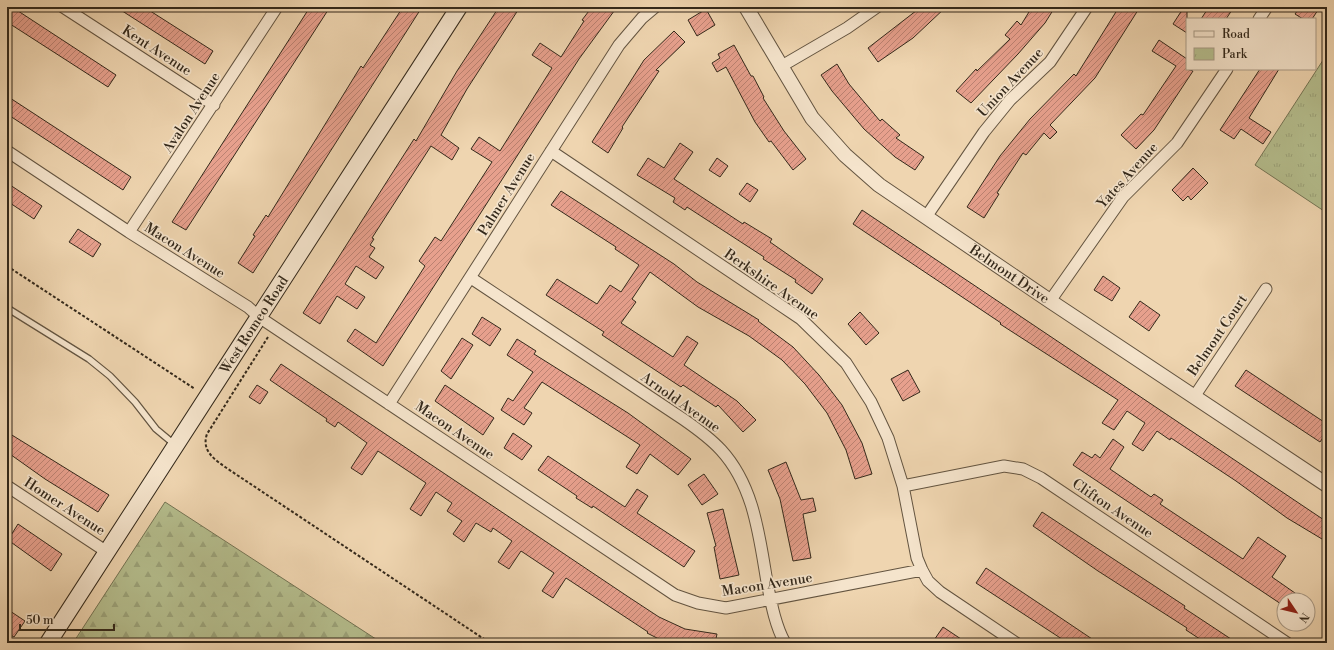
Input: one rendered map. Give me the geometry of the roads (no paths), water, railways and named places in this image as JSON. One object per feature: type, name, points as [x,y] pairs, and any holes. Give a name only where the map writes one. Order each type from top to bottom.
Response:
[{"type":"main road","name":"West Romeo Road","points":[[48,643],[459,7]]},
{"type":"street","name":"Kent Avenue","points":[[64,7],[214,105]]},
{"type":"street","name":"Avalon Avenue","points":[[129,232],[214,105],[277,7]]},
{"type":"street","name":"Palmer Avenue","points":[[389,404],[471,278],[551,150],[620,45],[642,18],[656,7]]},
{"type":"street","name":"Belmont Drive","points":[[746,7],[780,67],[812,118],[845,155],[879,185],[1050,302],[1327,485]]},
{"type":"street","points":[[780,67],[847,28],[877,7]]},
{"type":"street","name":"Union Avenue","points":[[926,217],[984,132],[1010,100],[1050,62],[1087,7]]},
{"type":"street","points":[[1260,18],[1266,7]]},
{"type":"street","name":"Yates Avenue","points":[[1050,302],[1123,197],[1177,143],[1226,70]]},
{"type":"street","name":"Berkshire Avenue","points":[[551,150],[801,319],[846,363],[871,402],[888,438],[903,486],[917,558],[928,581],[940,592],[1016,643]]},
{"type":"street","name":"Macon Avenue","points":[[7,151],[129,232],[248,307],[256,322],[389,404],[675,595],[698,603],[726,608],[922,570]]},
{"type":"street","name":"Arnold Avenue","points":[[471,278],[683,419],[704,434],[720,449],[733,465],[751,500],[771,600],[781,636],[785,643]]},
{"type":"street","name":"Belmont Court","points":[[1194,397],[1266,289]]},
{"type":"street","name":"Clifton Avenue","points":[[903,486],[1004,466],[1023,469],[1041,478],[1287,643]]},
{"type":"street","name":"Homer Avenue","points":[[7,486],[107,552]]},
{"type":"lane","points":[[7,308],[89,359],[110,376],[135,402],[156,429],[176,445]]}]
